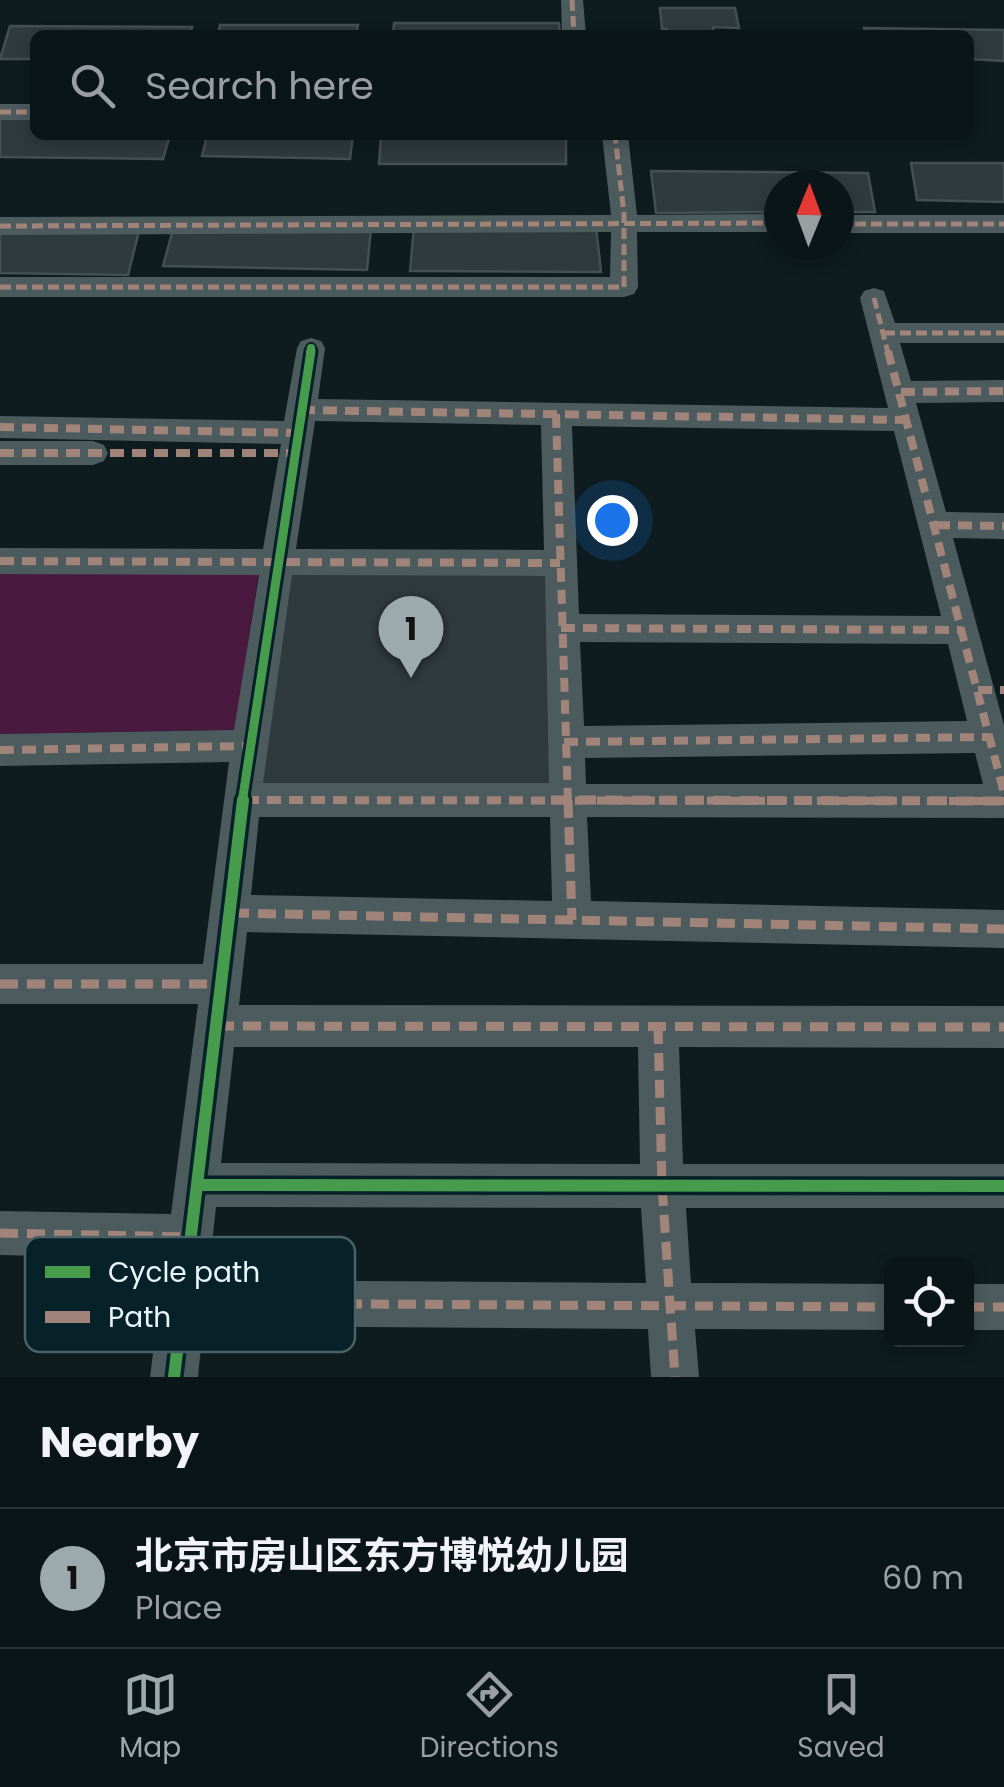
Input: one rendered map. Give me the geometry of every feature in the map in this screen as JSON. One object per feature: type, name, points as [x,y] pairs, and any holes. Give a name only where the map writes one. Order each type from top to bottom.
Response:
[{"type":"street","points":[[572,0],[574,30]]},
{"type":"street","points":[[0,112],[30,112]]},
{"type":"street","points":[[0,287],[624,287],[624,223],[616,140]]},
{"type":"street","points":[[0,226],[764,224]]},
{"type":"street","points":[[854,224],[1004,224]]},
{"type":"street","points":[[874,298],[962,630],[991,690],[990,737],[1004,793]]},
{"type":"street","points":[[884,333],[1004,333]]},
{"type":"street","points":[[0,1233],[190,1237],[249,746],[311,348]]},
{"type":"street","points":[[0,453],[556,414],[905,406],[1004,391]]},
{"type":"street","points":[[556,414],[572,920]]},
{"type":"street","points":[[0,427],[297,432]]},
{"type":"street","points":[[936,525],[1004,526]]},
{"type":"street","points":[[0,561],[560,563]]},
{"type":"street","points":[[561,628],[962,630]]},
{"type":"street","points":[[564,742],[990,737]]},
{"type":"street","points":[[0,750],[249,746]]},
{"type":"street","points":[[245,800],[1004,801]]},
{"type":"street","points":[[231,913],[1004,929]]},
{"type":"street","points":[[0,984],[222,984]]},
{"type":"street","points":[[216,1026],[1004,1027]]},
{"type":"street","points":[[658,1026],[662,1186],[674,1377]]},
{"type":"street","points":[[197,1186],[1004,1186]]},
{"type":"street","points":[[355,1304],[884,1307]]},
{"type":"street","points":[[974,1307],[1004,1308]]},
{"type":"street","points":[[174,1377],[177,1352]]},
{"type":"shaded area","points":[[0,569],[259,570],[235,730],[0,734]]},
{"type":"building","points":[[660,8],[735,8],[739,28],[713,27],[713,30],[662,29]]},
{"type":"building","points":[[394,23],[559,23],[560,30],[393,30]]},
{"type":"building","points":[[220,25],[358,25],[357,30],[219,30]]},
{"type":"building","points":[[10,26],[192,27],[30,30],[30,59],[0,59]]},
{"type":"building","points":[[864,28],[1004,30],[1004,61],[974,59],[974,30]]},
{"type":"building","points":[[0,118],[30,119],[30,140],[169,140],[163,159],[0,157]]},
{"type":"building","points":[[206,140],[352,140],[350,159],[202,156]]},
{"type":"building","points":[[381,140],[566,140],[566,164],[379,164]]},
{"type":"building","points":[[911,163],[1004,163],[1004,202],[917,200]]},
{"type":"building","points":[[651,171],[764,172],[764,212],[656,213]]},
{"type":"building","points":[[854,173],[868,173],[875,212],[854,212]]},
{"type":"building","points":[[174,226],[371,228],[367,270],[163,266]]},
{"type":"building","points":[[414,226],[596,227],[601,272],[410,271]]},
{"type":"building","points":[[0,230],[139,231],[128,275],[0,273]]},
{"type":"building","points":[[283,567],[552,568],[555,791],[255,788]]},
{"type":"marked path","points":[[572,0],[574,30]]},
{"type":"marked path","points":[[0,112],[30,112]]},
{"type":"marked path","points":[[0,287],[624,287],[624,214],[616,140]]},
{"type":"marked path","points":[[0,226],[764,223]]},
{"type":"marked path","points":[[854,224],[1004,224]]},
{"type":"marked path","points":[[874,298],[1004,793]]},
{"type":"marked path","points":[[884,333],[1004,333]]},
{"type":"marked path","points":[[901,392],[1004,391]]},
{"type":"marked path","points":[[301,410],[909,420]]},
{"type":"marked path","points":[[556,414],[572,920]]},
{"type":"marked path","points":[[0,427],[297,433]]},
{"type":"marked path","points":[[0,453],[294,453]]},
{"type":"marked path","points":[[936,525],[1004,526]]},
{"type":"marked path","points":[[0,561],[560,563]]},
{"type":"marked path","points":[[561,628],[962,630]]},
{"type":"marked path","points":[[978,690],[1004,690]]},
{"type":"marked path","points":[[564,742],[990,737]]},
{"type":"marked path","points":[[0,750],[249,746]]},
{"type":"marked path","points":[[245,800],[1004,801]]},
{"type":"marked path","points":[[231,913],[1004,929]]},
{"type":"marked path","points":[[0,984],[222,984]]},
{"type":"marked path","points":[[216,1026],[1004,1027]]},
{"type":"marked path","points":[[658,1026],[662,1186],[675,1377]]},
{"type":"marked path","points":[[0,1233],[190,1237]]},
{"type":"marked path","points":[[355,1304],[884,1307]]},
{"type":"marked path","points":[[974,1307],[1004,1307]]},
{"type":"cycle path","points":[[191,1237],[249,746],[311,348]]},
{"type":"cycle path","points":[[197,1185],[1004,1186]]},
{"type":"cycle path","points":[[174,1377],[177,1352]]},
{"type":"place","name":"北京市房山区东方博悦幼儿园","points":[[411,678]]}]
